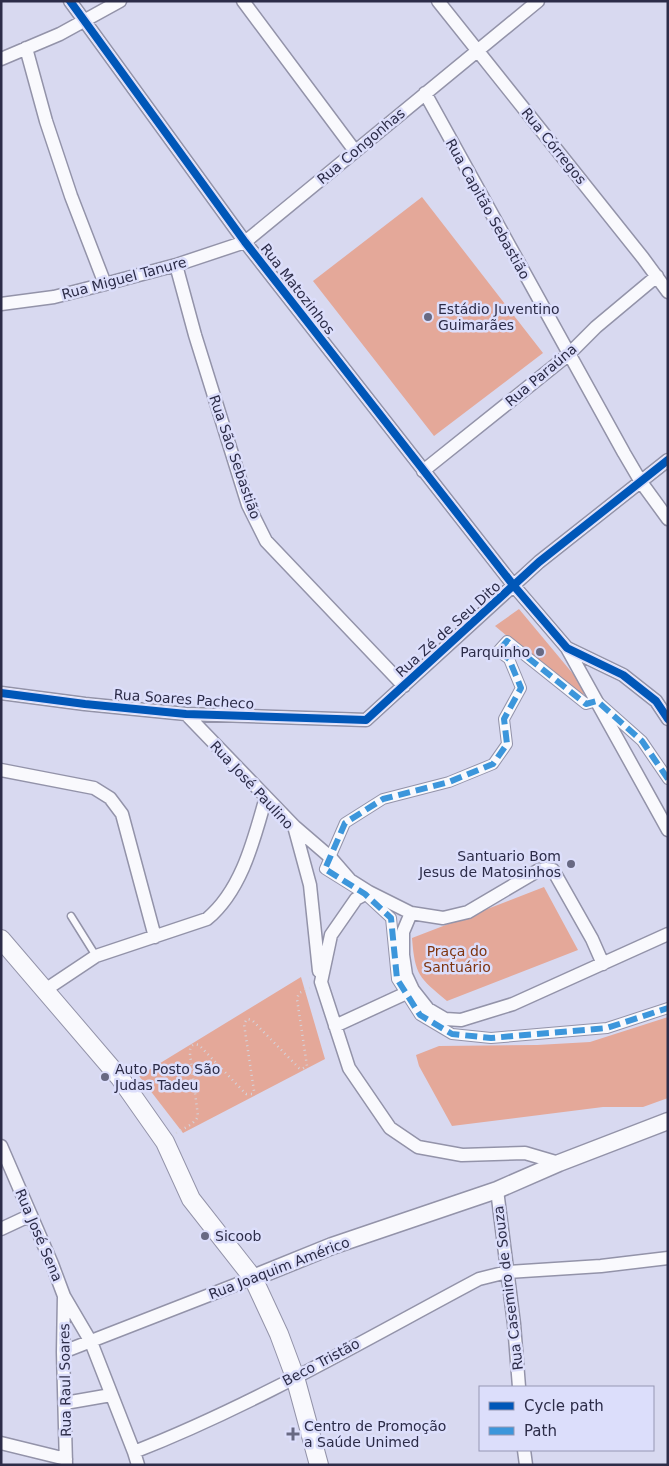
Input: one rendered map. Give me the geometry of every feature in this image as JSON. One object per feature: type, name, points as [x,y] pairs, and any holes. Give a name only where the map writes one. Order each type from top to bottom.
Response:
[{"type":"main road","points":[[1,939],[120,1078],[165,1142],[192,1199],[253,1278],[279,1334],[295,1377],[319,1465]]},
{"type":"street","name":"Rua Matozinhos","points":[[70,1],[245,242],[514,586],[567,648]]},
{"type":"street","points":[[1,59],[60,34],[120,1]]},
{"type":"street","points":[[244,1],[356,151]]},
{"type":"street","name":"Rua Córregos","points":[[438,1],[668,292]]},
{"type":"street","name":"Rua Congonhas","points":[[245,242],[538,1]]},
{"type":"street","points":[[26,48],[46,121],[71,196],[105,284]]},
{"type":"street","name":"Rua Capitão Sebastião","points":[[425,93],[568,354],[641,482],[668,519]]},
{"type":"street","name":"Rua Miguel Tanure","points":[[1,304],[54,297],[176,265],[245,242]]},
{"type":"street","name":"Rua São Sebastião","points":[[176,265],[198,345],[248,505],[266,541],[404,686]]},
{"type":"street","name":"Rua Paraúna","points":[[423,471],[568,354],[596,327],[657,276]]},
{"type":"street","name":"Rua Zé de Seu Dito","points":[[366,720],[539,562],[668,460]]},
{"type":"street","points":[[330,857],[345,823],[382,800],[449,782],[493,764],[507,744],[504,718],[521,688],[508,660],[498,650],[507,641],[586,704],[597,702]]},
{"type":"street","points":[[567,648],[668,830]]},
{"type":"street","points":[[567,648],[623,675],[656,701],[668,719]]},
{"type":"street","name":"Rua Soares Pacheco","points":[[1,692],[84,704],[186,714],[366,720]]},
{"type":"street","points":[[597,702],[642,741],[668,779]]},
{"type":"street","name":"Rua José Paulino","points":[[186,714],[294,826],[310,885],[321,982]]},
{"type":"street","points":[[1,770],[94,788],[110,798],[122,814],[155,937]]},
{"type":"street","points":[[46,990],[96,956],[207,919],[220,908],[233,890],[250,849],[266,797]]},
{"type":"street","points":[[294,826],[330,857],[350,880],[367,893],[391,918],[397,979],[428,1008],[445,1019],[461,1020],[513,1004],[668,934]]},
{"type":"street","points":[[367,893],[411,913],[443,918],[468,912],[539,870],[554,870],[592,939],[603,964]]},
{"type":"street","points":[[367,893],[356,899],[331,935],[321,982],[349,1068],[390,1128],[418,1147],[462,1155],[524,1153],[559,1163]]},
{"type":"street","points":[[411,913],[403,932],[403,955],[410,992],[420,1015],[452,1034],[491,1038],[607,1028],[668,1008]]},
{"type":"street","points":[[335,1026],[410,992]]},
{"type":"street","name":"Rua Joaquim Américo","points":[[63,1352],[332,1246],[497,1190],[559,1163],[668,1121]]},
{"type":"street","name":"Rua José Sena","points":[[1,1146],[64,1296],[90,1342],[138,1465]]},
{"type":"street","name":"Rua Casemiro de Souza","points":[[497,1190],[514,1324],[519,1386]]},
{"type":"street","points":[[1,1228],[31,1215]]},
{"type":"street","name":"Beco Tristão","points":[[134,1452],[178,1434],[295,1377],[479,1280],[507,1272],[601,1266],[668,1258]]},
{"type":"street","name":"Rua Raul Soares","points":[[64,1296],[63,1352],[66,1462]]},
{"type":"street","points":[[65,1403],[111,1395]]},
{"type":"street","points":[[1,1443],[66,1462]]},
{"type":"street","points":[[524,1451],[526,1465]]},
{"type":"lane","points":[[71,916],[96,956]]},
{"type":"path","points":[[165,1142],[182,1129],[191,1125],[198,1116],[190,1054],[190,1048],[195,1044],[199,1045],[246,1094],[252,1094],[254,1091],[244,1024],[247,1019],[252,1020],[299,1068],[302,1069],[307,1066],[297,996],[321,982]]},
{"type":"green space","name":"Estádio Juventino Guimarães","points":[[422,197],[543,353],[434,436],[313,281]]},
{"type":"green space","name":"Parquinho","points":[[519,609],[579,681],[585,694],[576,694],[495,626]]},
{"type":"green space","name":"Praça do Santuário","points":[[544,887],[578,950],[447,1001],[424,981],[417,968],[412,938]]},
{"type":"green space","points":[[301,977],[325,1059],[183,1133],[139,1076]]},
{"type":"green space","points":[[668,1017],[668,1098],[643,1107],[603,1107],[452,1126],[419,1066],[416,1055],[439,1046],[537,1045],[590,1042]]},
{"type":"marked path","points":[[668,779],[642,741],[597,701],[586,704],[507,641],[498,651],[509,659],[521,688],[504,719],[507,744],[493,764],[449,782],[383,799],[345,823],[325,869],[365,894],[391,918],[397,979],[420,1015],[452,1034],[491,1038],[607,1028],[668,1008]]},
{"type":"cycle path","points":[[70,1],[245,242],[514,586],[567,648],[623,675],[656,701],[668,719]]},
{"type":"cycle path","points":[[1,693],[186,714],[366,720],[539,562],[668,460]]},
{"type":"place","name":"Estádio Juventino Guimarães","points":[[428,317]]},
{"type":"place","name":"Parquinho","points":[[540,652]]},
{"type":"place","name":"Santuario Bom Jesus de Matosinhos","points":[[571,864]]},
{"type":"place","name":"Auto Posto São Judas Tadeu","points":[[105,1077]]},
{"type":"place","name":"Sicoob","points":[[205,1236]]},
{"type":"place","name":"Centro de Promoção a Saúde Unimed","points":[[293,1434]]}]
